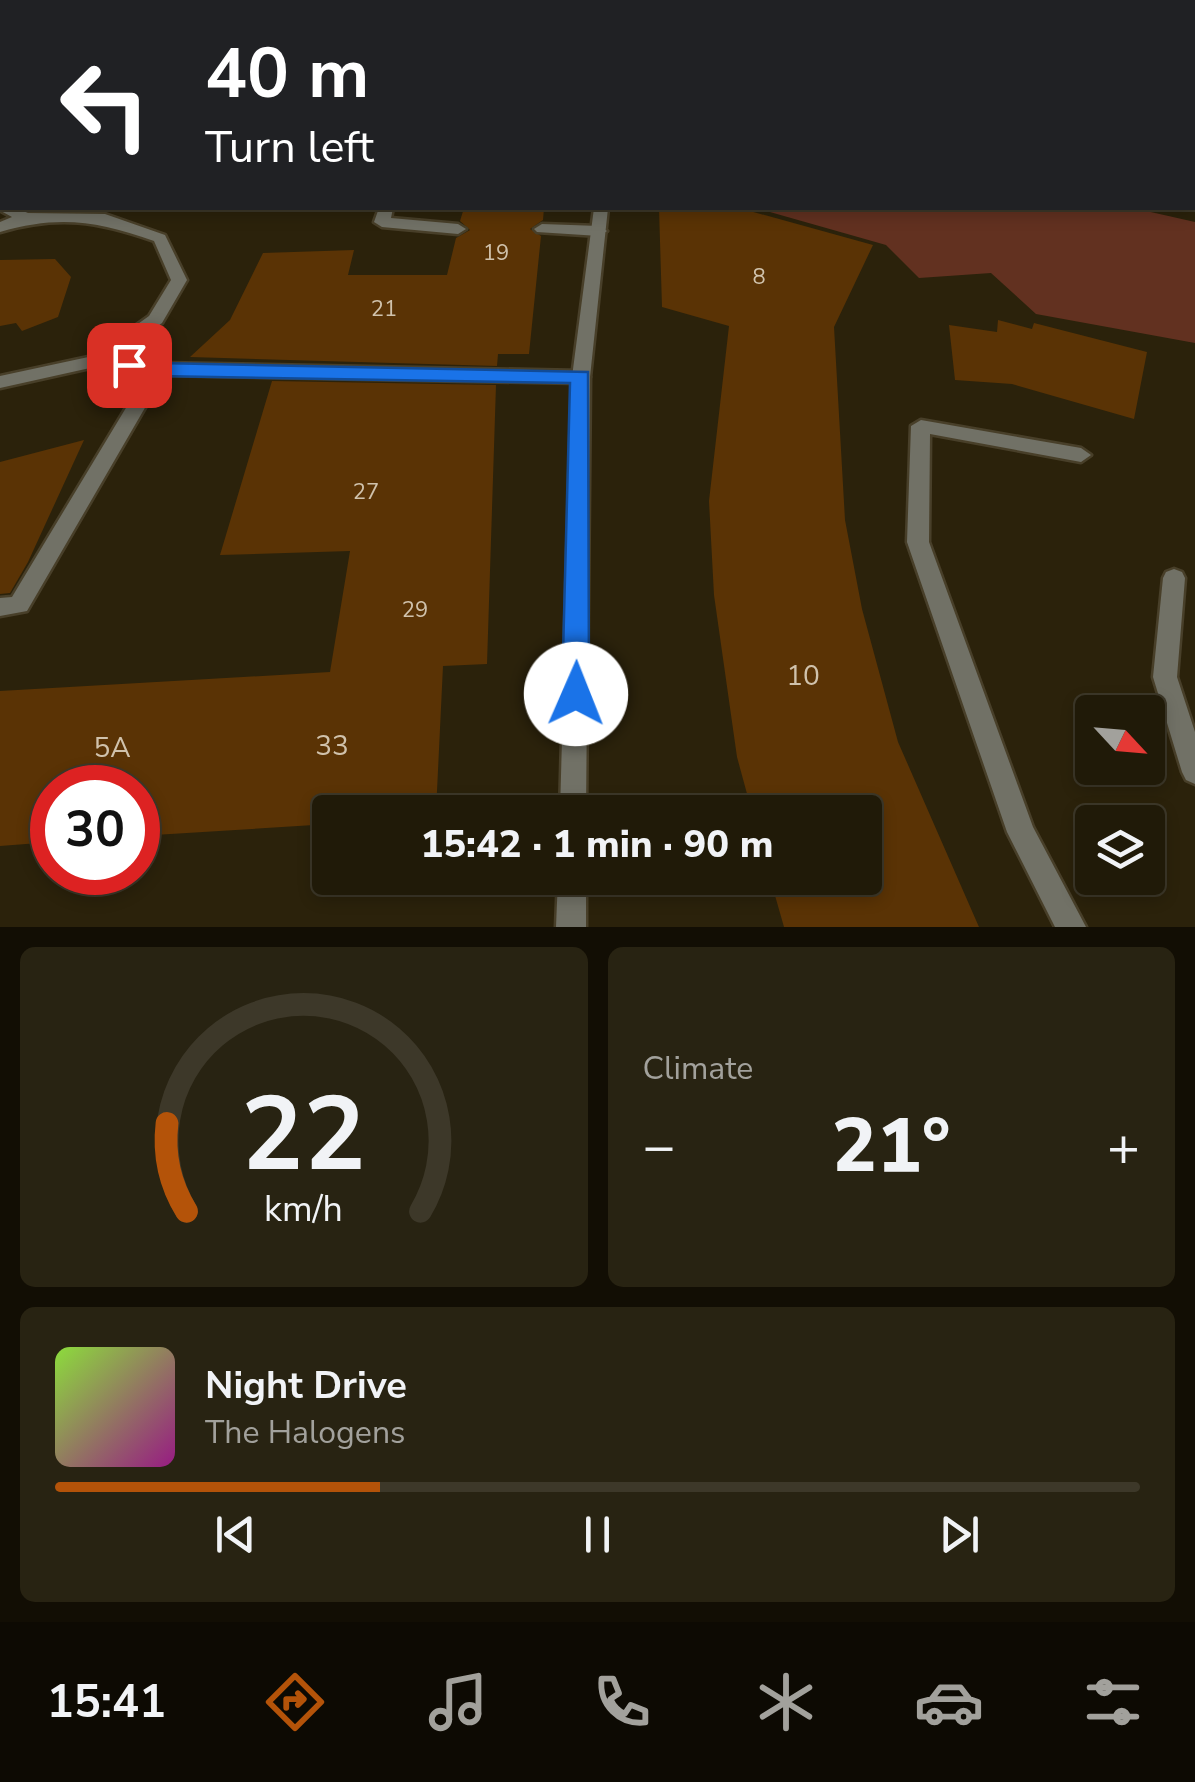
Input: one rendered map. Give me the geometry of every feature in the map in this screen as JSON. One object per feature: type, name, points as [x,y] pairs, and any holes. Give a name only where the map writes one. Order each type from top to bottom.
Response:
[{"type":"street","points":[[10,210],[25,218]]},
{"type":"street","points":[[385,210],[382,222],[458,229]]},
{"type":"street","points":[[573,795],[581,377],[602,210]]},
{"type":"street","points":[[0,228],[25,218],[105,219],[160,238],[179,280],[156,319],[99,360]]},
{"type":"street","points":[[542,229],[599,231]]},
{"type":"street","points":[[0,382],[99,360],[158,370],[581,377]]},
{"type":"street","points":[[0,607],[18,605],[158,370]]},
{"type":"street","points":[[1071,927],[1021,832],[918,542],[920,426],[1081,454]]},
{"type":"street","points":[[1174,578],[1165,677],[1195,772]]},
{"type":"street","points":[[572,895],[572,927]]},
{"type":"shaded area","points":[[763,210],[1142,210],[1195,222],[1195,343],[1036,314],[991,273],[919,278],[886,245]]},
{"type":"building","points":[[463,210],[544,210],[543,220],[530,229],[541,236],[529,354],[498,354],[497,366],[190,357],[230,320],[263,253],[354,250],[348,275],[447,275],[456,238],[470,230],[460,221]]},
{"type":"building","points":[[659,210],[746,210],[873,245],[834,327],[845,520],[862,609],[898,742],[979,927],[784,927],[775,895],[882,895],[882,795],[747,795],[737,757],[714,595],[709,501],[729,326],[662,307]]},
{"type":"building","points":[[55,259],[71,277],[58,317],[22,331],[16,323],[0,326],[0,260]]},
{"type":"building","points":[[998,320],[1032,329],[1034,323],[1147,352],[1134,419],[1012,384],[955,380],[949,325],[997,332]]},
{"type":"building","points":[[272,381],[496,385],[487,664],[443,666],[437,795],[312,795],[312,825],[160,835],[160,765],[30,765],[30,844],[0,846],[0,691],[330,672],[350,551],[220,555]]},
{"type":"building","points":[[84,440],[28,562],[10,593],[0,594],[0,462]]},
{"type":"route","points":[[129,365],[158,370],[581,377],[576,694]]}]
